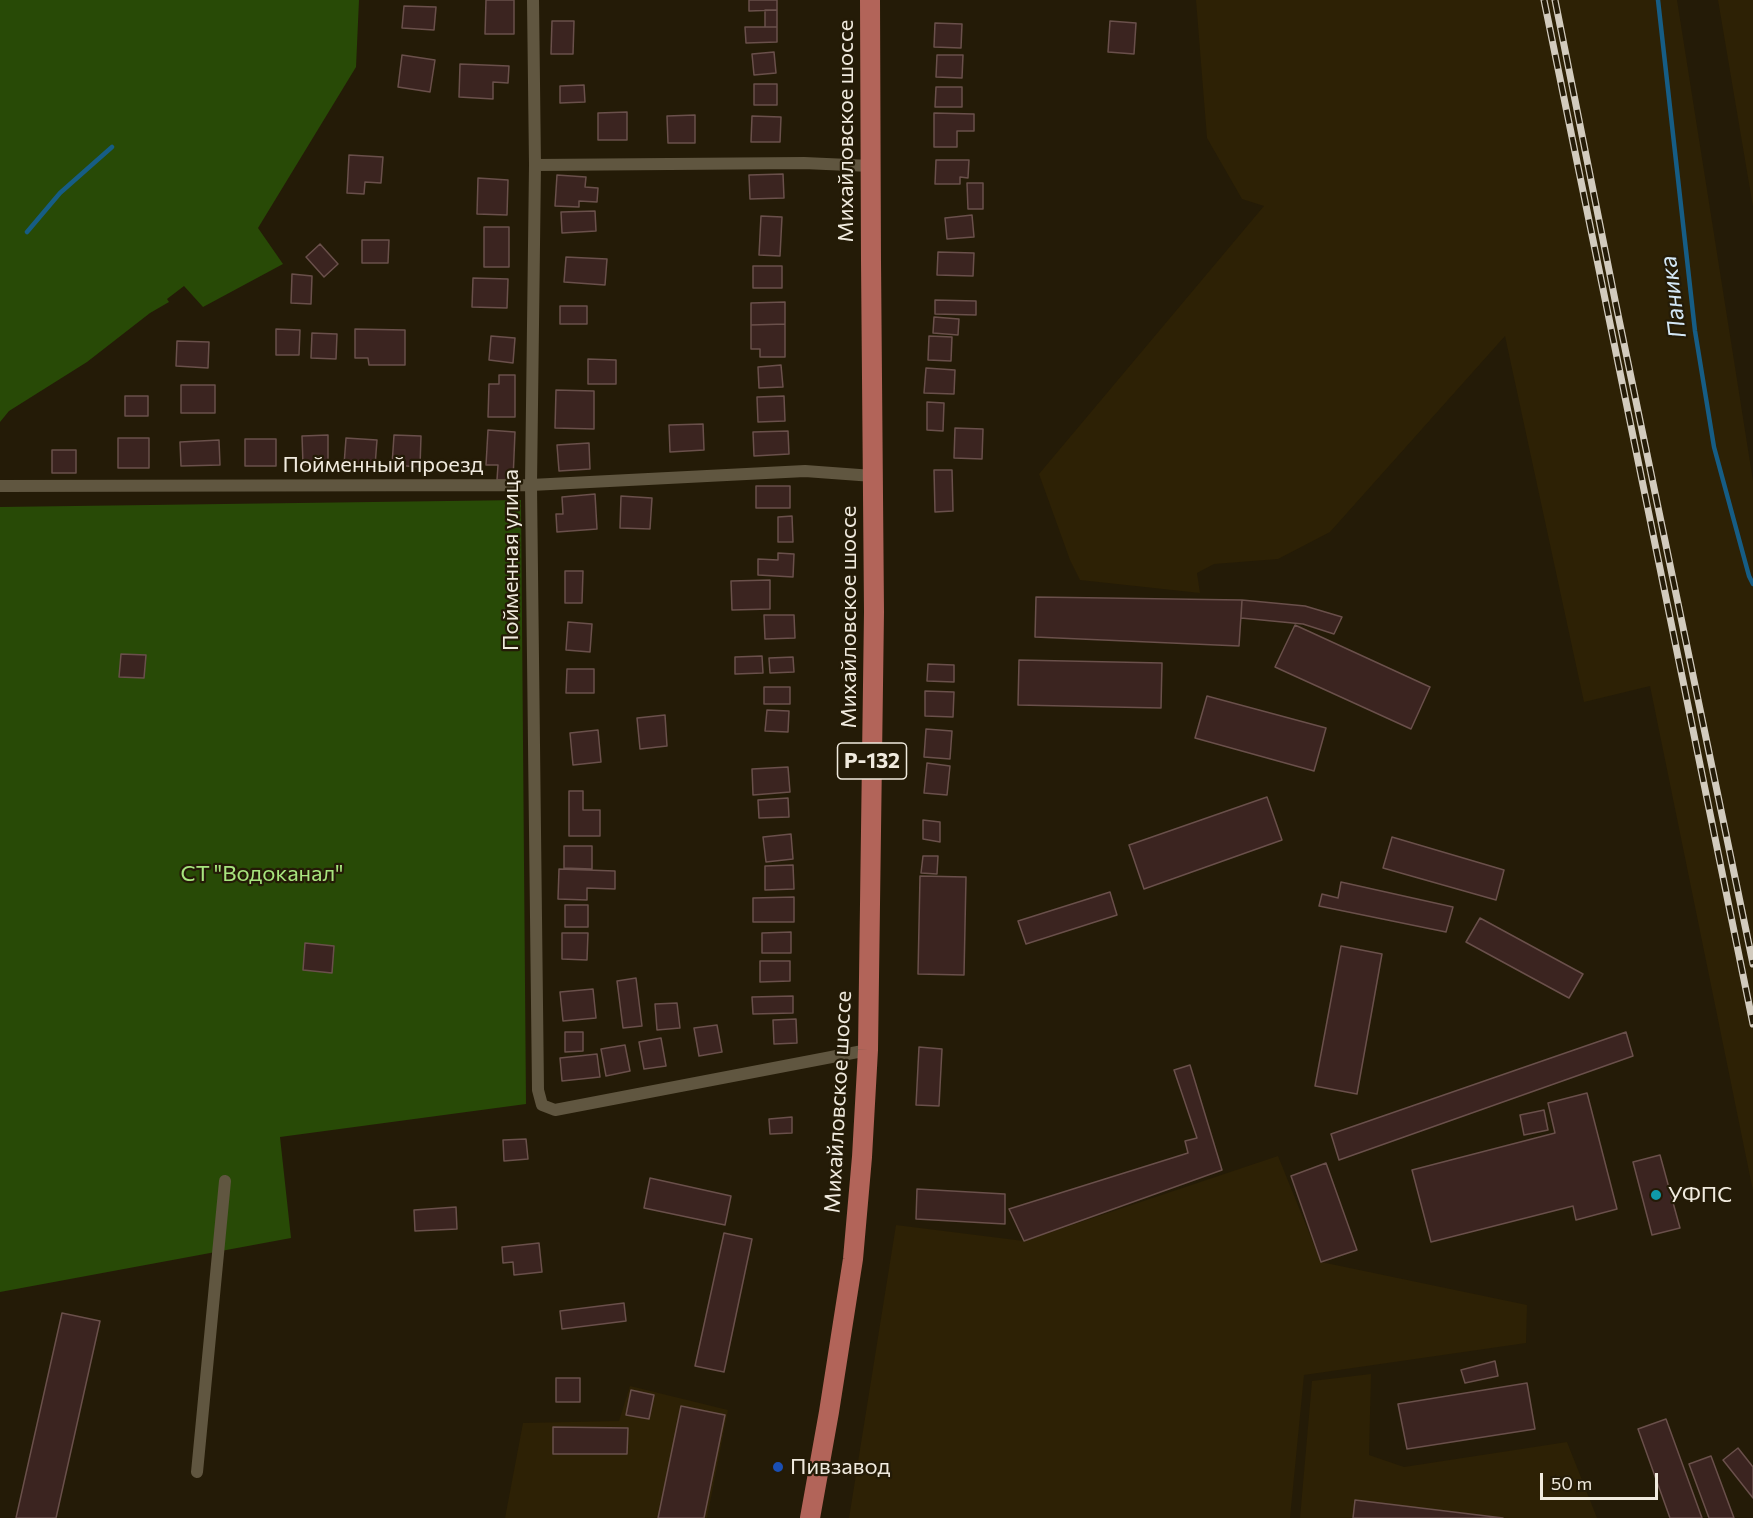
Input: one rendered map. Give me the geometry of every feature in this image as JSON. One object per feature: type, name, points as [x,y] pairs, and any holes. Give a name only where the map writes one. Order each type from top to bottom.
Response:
[{"type":"main road","name":"Михайловское шоссе","points":[[810,1518],[853,1259],[868,1050],[874,612],[870,0]]},
{"type":"street","name":"Пойменная улица","points":[[533,0],[535,165],[531,485],[538,1090],[542,1105],[555,1110],[868,1050]]},
{"type":"street","points":[[535,165],[804,163],[871,166]]},
{"type":"street","name":"Пойменный проезд","points":[[0,486],[531,485],[805,471],[873,476]]},
{"type":"street","points":[[197,1472],[225,1181]]},
{"type":"shaded area","points":[[1196,0],[1677,0],[1753,481],[1753,1191],[1650,686],[1584,702],[1505,336],[1330,532],[1278,559],[1214,564],[1197,573],[1200,593],[1080,580],[1070,560],[1039,474],[1264,206],[1242,199],[1207,138]]},
{"type":"shaded area","points":[[1718,0],[1753,0],[1753,207]]},
{"type":"shaded area","points":[[1278,1156],[1321,1262],[1527,1305],[1526,1343],[1304,1375],[1290,1518],[849,1518],[896,1225],[1024,1241]]},
{"type":"shaded area","points":[[1371,1374],[1369,1455],[1404,1467],[1567,1442],[1597,1518],[1300,1518],[1312,1381]]},
{"type":"shaded area","points":[[630,1386],[728,1410],[707,1518],[505,1518],[523,1423],[619,1421]]},
{"type":"green space","points":[[0,0],[359,0],[356,67],[258,228],[283,264],[203,307],[184,286],[167,299],[169,302],[150,313],[87,362],[9,411],[0,422]]},
{"type":"green space","name":"СТ \"Водоканал\"","points":[[521,500],[526,1104],[280,1137],[291,1238],[0,1292],[0,507]]},
{"type":"building","points":[[486,0],[514,0],[514,34],[485,34]]},
{"type":"building","points":[[749,0],[777,0],[777,10],[749,11]]},
{"type":"building","points":[[404,6],[436,7],[434,30],[402,28]]},
{"type":"building","points":[[765,10],[777,10],[777,27],[765,27]]},
{"type":"building","points":[[552,21],[574,21],[573,54],[551,54]]},
{"type":"building","points":[[1110,21],[1136,23],[1134,54],[1108,52]]},
{"type":"building","points":[[935,23],[962,24],[961,48],[934,47]]},
{"type":"building","points":[[745,27],[777,27],[777,42],[746,43]]},
{"type":"building","points":[[774,52],[776,73],[754,75],[752,54]]},
{"type":"building","points":[[402,55],[435,60],[430,92],[398,87]]},
{"type":"building","points":[[937,55],[963,55],[962,78],[936,77]]},
{"type":"building","points":[[460,64],[509,66],[508,83],[493,82],[493,99],[459,97]]},
{"type":"building","points":[[754,84],[777,84],[777,105],[754,105]]},
{"type":"building","points":[[584,85],[585,102],[560,103],[560,86]]},
{"type":"building","points":[[936,87],[962,87],[962,107],[935,107]]},
{"type":"building","points":[[627,112],[627,140],[598,140],[598,113]]},
{"type":"building","points":[[934,113],[974,114],[974,131],[957,131],[957,147],[934,147]]},
{"type":"building","points":[[695,115],[695,143],[668,143],[667,116]]},
{"type":"building","points":[[752,116],[781,117],[780,142],[751,142]]},
{"type":"building","points":[[349,155],[383,157],[381,183],[365,182],[364,194],[347,193]]},
{"type":"building","points":[[936,160],[969,160],[968,178],[960,177],[960,184],[935,184]]},
{"type":"building","points":[[783,174],[784,198],[750,199],[749,175]]},
{"type":"building","points":[[557,175],[586,177],[585,187],[598,188],[597,202],[579,201],[579,207],[555,206]]},
{"type":"building","points":[[478,178],[508,180],[507,215],[477,214]]},
{"type":"building","points":[[967,183],[983,183],[983,209],[968,209]]},
{"type":"building","points":[[595,211],[596,231],[562,233],[561,212]]},
{"type":"building","points":[[972,215],[974,237],[947,239],[945,218]]},
{"type":"building","points":[[761,216],[782,217],[780,256],[759,255]]},
{"type":"building","points":[[484,227],[509,227],[509,267],[484,267]]},
{"type":"building","points":[[362,240],[389,240],[388,263],[362,263]]},
{"type":"building","points":[[320,244],[338,264],[324,277],[306,257]]},
{"type":"building","points":[[938,252],[974,253],[973,276],[937,275]]},
{"type":"building","points":[[566,257],[607,259],[605,285],[564,282]]},
{"type":"building","points":[[753,266],[782,266],[782,288],[753,288]]},
{"type":"building","points":[[292,274],[312,276],[311,304],[291,303]]},
{"type":"building","points":[[473,278],[508,279],[507,308],[472,307]]},
{"type":"building","points":[[935,300],[976,301],[976,315],[935,314]]},
{"type":"building","points":[[785,302],[785,324],[751,325],[751,303]]},
{"type":"building","points":[[560,306],[587,306],[587,324],[560,324]]},
{"type":"building","points":[[934,317],[959,319],[958,335],[933,333]]},
{"type":"building","points":[[785,324],[785,357],[760,357],[760,349],[751,349],[751,325]]},
{"type":"building","points":[[276,329],[300,330],[299,355],[276,355]]},
{"type":"building","points":[[355,329],[405,330],[405,365],[369,365],[368,358],[355,358]]},
{"type":"building","points":[[312,333],[337,334],[336,359],[311,358]]},
{"type":"building","points":[[491,336],[515,338],[513,363],[489,360]]},
{"type":"building","points":[[929,336],[952,337],[951,361],[928,360]]},
{"type":"building","points":[[177,341],[209,342],[208,368],[176,366]]},
{"type":"building","points":[[588,359],[616,360],[616,384],[588,384]]},
{"type":"building","points":[[781,365],[783,387],[759,388],[758,367]]},
{"type":"building","points":[[926,368],[955,370],[954,394],[924,393]]},
{"type":"building","points":[[499,375],[515,375],[515,417],[488,417],[489,384],[499,384]]},
{"type":"building","points":[[181,385],[215,385],[215,413],[181,413]]},
{"type":"building","points":[[556,390],[594,391],[594,429],[555,428]]},
{"type":"building","points":[[125,396],[148,396],[148,416],[125,416]]},
{"type":"building","points":[[784,396],[785,421],[758,422],[757,397]]},
{"type":"building","points":[[927,402],[944,403],[943,431],[927,430]]},
{"type":"building","points":[[703,424],[704,450],[670,452],[669,425]]},
{"type":"building","points":[[955,428],[983,429],[982,459],[954,458]]},
{"type":"building","points":[[488,430],[515,432],[513,480],[497,480],[498,465],[486,465]]},
{"type":"building","points":[[788,431],[789,454],[754,456],[753,432]]},
{"type":"building","points":[[328,435],[328,464],[303,465],[302,436]]},
{"type":"building","points":[[394,435],[421,436],[420,467],[392,465]]},
{"type":"building","points":[[118,438],[149,438],[149,468],[118,468]]},
{"type":"building","points":[[346,438],[377,440],[375,466],[344,465]]},
{"type":"building","points":[[245,439],[276,439],[276,466],[245,466]]},
{"type":"building","points":[[219,440],[220,465],[181,466],[180,442]]},
{"type":"building","points":[[589,443],[590,469],[559,471],[557,445]]},
{"type":"building","points":[[52,450],[76,450],[76,473],[52,473]]},
{"type":"building","points":[[934,470],[952,470],[953,511],[935,512]]},
{"type":"building","points":[[756,486],[790,486],[790,508],[756,508]]},
{"type":"building","points":[[595,494],[597,529],[557,532],[556,514],[563,514],[562,497]]},
{"type":"building","points":[[621,496],[652,498],[650,529],[620,528]]},
{"type":"building","points":[[792,516],[793,542],[778,542],[778,517]]},
{"type":"building","points":[[778,553],[794,554],[793,577],[758,575],[758,559],[778,560]]},
{"type":"building","points":[[565,571],[583,571],[582,603],[565,603]]},
{"type":"building","points":[[770,580],[770,609],[732,610],[731,581]]},
{"type":"building","points":[[1036,597],[1242,600],[1239,646],[1035,637]]},
{"type":"building","points":[[1242,600],[1305,606],[1342,617],[1334,634],[1303,624],[1241,618]]},
{"type":"building","points":[[764,615],[794,615],[795,638],[765,639]]},
{"type":"building","points":[[568,622],[592,624],[590,652],[566,650]]},
{"type":"building","points":[[1295,625],[1430,687],[1411,729],[1275,667]]},
{"type":"building","points":[[121,654],[146,655],[144,678],[119,677]]},
{"type":"building","points":[[762,656],[763,673],[735,674],[735,657]]},
{"type":"building","points":[[793,657],[794,672],[770,673],[769,658]]},
{"type":"building","points":[[1019,660],[1162,663],[1161,708],[1018,705]]},
{"type":"building","points":[[928,664],[954,665],[954,682],[927,681]]},
{"type":"building","points":[[567,669],[594,669],[594,693],[566,693]]},
{"type":"building","points":[[764,687],[790,687],[790,704],[764,704]]},
{"type":"building","points":[[925,691],[954,692],[953,717],[925,716]]},
{"type":"building","points":[[1207,696],[1326,728],[1314,771],[1195,738]]},
{"type":"building","points":[[767,710],[789,711],[788,732],[765,731]]},
{"type":"building","points":[[665,715],[667,746],[640,749],[637,718]]},
{"type":"building","points":[[926,729],[952,731],[950,759],[924,757]]},
{"type":"building","points":[[598,730],[601,762],[573,765],[570,733]]},
{"type":"building","points":[[927,763],[950,766],[947,795],[924,793]]},
{"type":"building","points":[[788,767],[790,792],[753,795],[752,769]]},
{"type":"building","points":[[569,791],[583,791],[583,810],[600,810],[600,836],[569,836]]},
{"type":"building","points":[[1267,797],[1282,840],[1144,889],[1129,845]]},
{"type":"building","points":[[788,798],[789,817],[759,818],[758,800]]},
{"type":"building","points":[[923,820],[940,822],[940,842],[923,839]]},
{"type":"building","points":[[791,834],[793,859],[766,862],[763,837]]},
{"type":"building","points":[[1392,837],[1504,870],[1496,900],[1383,868]]},
{"type":"building","points":[[564,846],[592,846],[592,869],[564,868]]},
{"type":"building","points":[[923,856],[938,856],[937,874],[921,873]]},
{"type":"building","points":[[793,865],[794,889],[765,890],[765,866]]},
{"type":"building","points":[[559,869],[615,871],[615,889],[587,888],[587,900],[558,899]]},
{"type":"building","points":[[920,876],[966,877],[964,975],[918,974]]},
{"type":"building","points":[[1341,882],[1453,907],[1446,932],[1319,906],[1322,894],[1338,898]]},
{"type":"building","points":[[1110,892],[1117,915],[1026,944],[1018,921]]},
{"type":"building","points":[[794,897],[794,922],[753,922],[753,898]]},
{"type":"building","points":[[565,905],[588,905],[588,927],[565,927]]},
{"type":"building","points":[[1480,918],[1583,974],[1569,998],[1466,942]]},
{"type":"building","points":[[791,932],[791,953],[762,953],[762,933]]},
{"type":"building","points":[[562,933],[588,933],[587,960],[562,959]]},
{"type":"building","points":[[305,943],[334,946],[332,973],[303,970]]},
{"type":"building","points":[[1341,946],[1382,954],[1357,1094],[1315,1086]]},
{"type":"building","points":[[760,961],[790,961],[790,981],[760,982]]},
{"type":"building","points":[[636,978],[642,1026],[623,1028],[617,981]]},
{"type":"building","points":[[593,989],[596,1018],[563,1021],[560,992]]},
{"type":"building","points":[[793,996],[793,1013],[753,1014],[752,997]]},
{"type":"building","points":[[677,1003],[680,1028],[657,1030],[655,1004]]},
{"type":"building","points":[[796,1019],[797,1043],[774,1044],[773,1020]]},
{"type":"building","points":[[717,1025],[722,1052],[699,1056],[694,1028]]},
{"type":"building","points":[[565,1032],[583,1032],[583,1051],[565,1052]]},
{"type":"building","points":[[1626,1032],[1633,1056],[1339,1160],[1331,1134]]},
{"type":"building","points":[[661,1038],[666,1066],[644,1069],[639,1042]]},
{"type":"building","points":[[625,1045],[630,1071],[606,1076],[601,1049]]},
{"type":"building","points":[[919,1047],[942,1049],[939,1106],[916,1105]]},
{"type":"building","points":[[597,1054],[600,1077],[562,1081],[560,1058]]},
{"type":"building","points":[[1190,1065],[1222,1170],[1024,1241],[1009,1209],[1188,1153],[1185,1141],[1197,1138],[1174,1070]]},
{"type":"building","points":[[1587,1093],[1617,1209],[1576,1220],[1573,1206],[1431,1242],[1412,1170],[1555,1133],[1548,1103]]},
{"type":"building","points":[[1544,1110],[1548,1130],[1524,1135],[1520,1115]]},
{"type":"building","points":[[792,1117],[792,1133],[770,1134],[769,1119]]},
{"type":"building","points":[[526,1139],[528,1159],[504,1161],[503,1140]]},
{"type":"building","name":"УФПС","points":[[1660,1155],[1680,1228],[1652,1235],[1633,1162]]},
{"type":"building","points":[[1326,1163],[1357,1250],[1321,1262],[1291,1176]]},
{"type":"building","points":[[650,1178],[731,1196],[725,1225],[644,1208]]},
{"type":"building","points":[[917,1189],[1005,1194],[1005,1224],[916,1219]]},
{"type":"building","points":[[456,1207],[457,1229],[415,1231],[414,1210]]},
{"type":"building","points":[[724,1233],[752,1239],[724,1372],[695,1366]]},
{"type":"building","points":[[539,1243],[542,1272],[514,1275],[513,1262],[503,1263],[502,1247]]},
{"type":"building","points":[[624,1303],[626,1321],[562,1329],[560,1311]]},
{"type":"building","points":[[62,1313],[100,1321],[56,1518],[16,1518]]},
{"type":"building","points":[[1495,1361],[1498,1376],[1465,1383],[1461,1370]]},
{"type":"building","points":[[556,1378],[580,1378],[580,1402],[556,1402]]},
{"type":"building","points":[[1527,1383],[1535,1429],[1407,1449],[1398,1404]]},
{"type":"building","points":[[631,1390],[654,1395],[649,1419],[626,1415]]},
{"type":"building","points":[[681,1406],[725,1415],[704,1518],[658,1518]]},
{"type":"building","points":[[1666,1419],[1702,1518],[1670,1518],[1638,1429]]},
{"type":"building","points":[[553,1427],[628,1428],[627,1454],[553,1454]]},
{"type":"building","points":[[1738,1448],[1753,1467],[1753,1498],[1723,1460]]},
{"type":"building","points":[[1711,1456],[1734,1518],[1709,1518],[1689,1464]]},
{"type":"building","points":[[1355,1500],[1503,1518],[1353,1518]]},
{"type":"waterway","name":"Паника","points":[[1658,0],[1695,331],[1714,447],[1753,584]]},
{"type":"waterway","points":[[27,232],[60,193],[112,147]]},
{"type":"railway","points":[[1544,0],[1753,1024]]},
{"type":"railway","points":[[1555,0],[1753,964]]},
{"type":"place","name":"УФПС","points":[[1656,1195]]},
{"type":"place","name":"Пивзавод","points":[[778,1467]]}]
